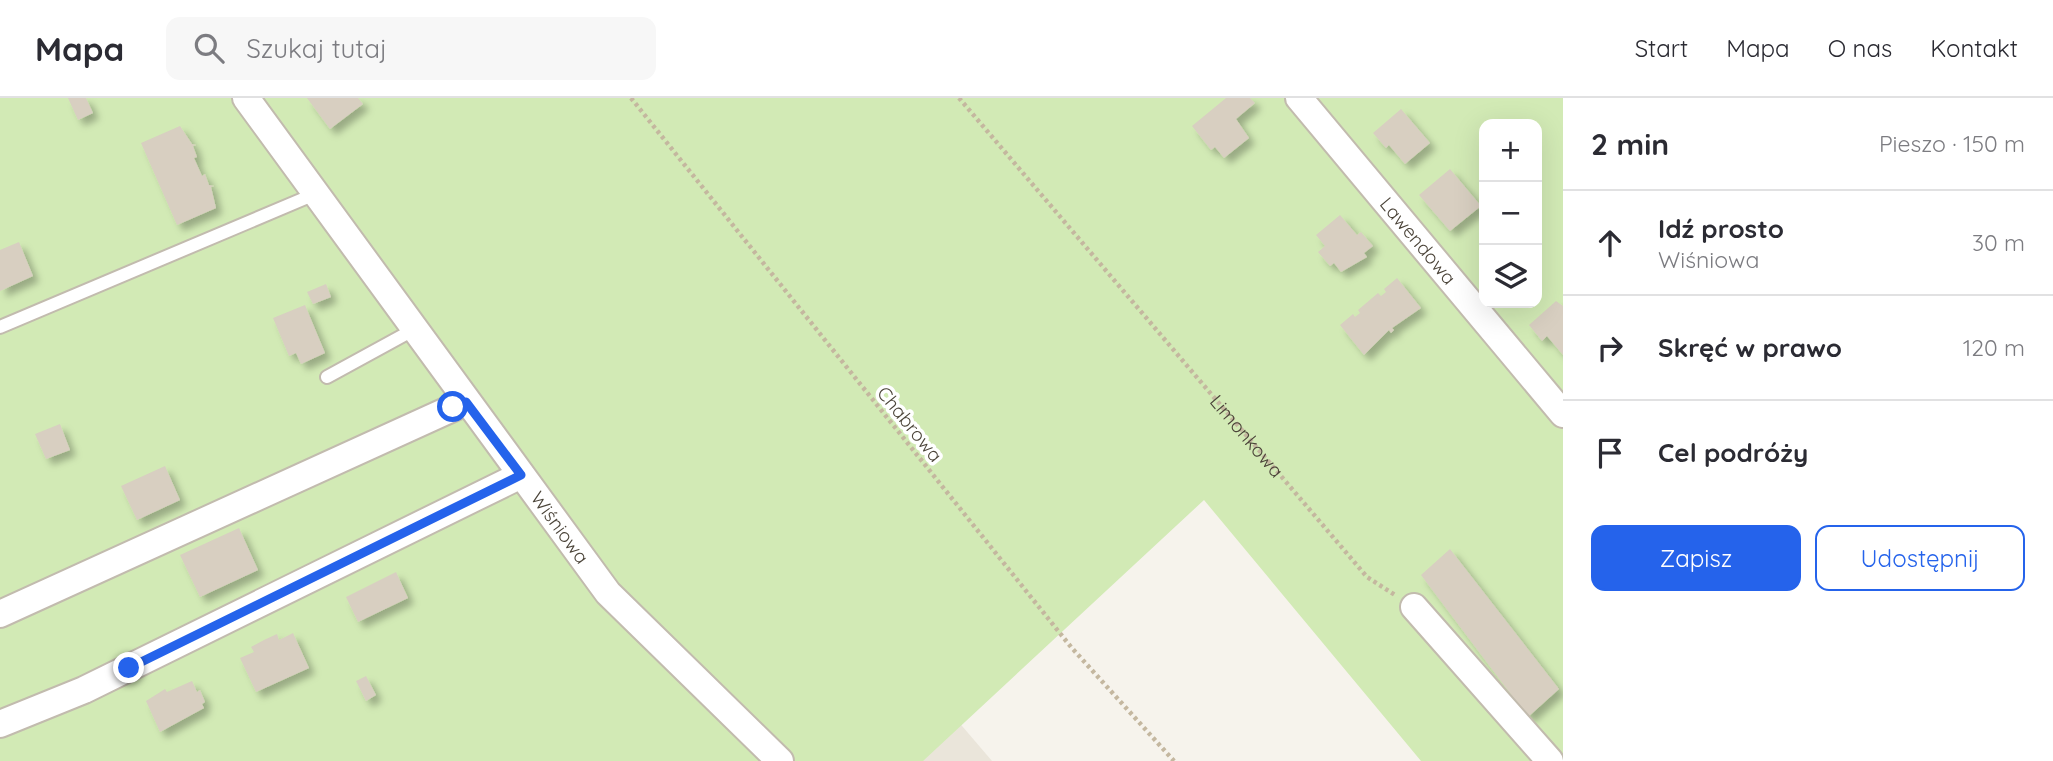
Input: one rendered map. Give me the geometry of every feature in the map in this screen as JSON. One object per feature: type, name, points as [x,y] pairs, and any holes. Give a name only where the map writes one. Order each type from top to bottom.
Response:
[{"type":"street","name":"Wiśniowa","points":[[246,98],[413,330],[608,593],[780,761]]},
{"type":"street","name":"Lawendowa","points":[[1299,98],[1563,414]]},
{"type":"street","points":[[0,614],[248,504],[466,402]]},
{"type":"street","points":[[0,724],[84,690],[521,475]]},
{"type":"street","points":[[1414,607],[1550,761]]},
{"type":"lane","points":[[0,327],[315,194]]},
{"type":"lane","points":[[327,377],[413,330]]},
{"type":"path","name":"Chabrowa","points":[[631,98],[1071,647],[1174,761]]},
{"type":"path","name":"Limonkowa","points":[[959,98],[1367,577],[1414,607]]},
{"type":"shaded area","points":[[915,671],[992,761],[816,761]]},
{"type":"green space","points":[[0,98],[1563,98],[1563,761],[1421,761],[1204,500],[923,761],[0,761]]},
{"type":"building","points":[[68,98],[86,98],[93,113],[78,120]]},
{"type":"building","points":[[307,98],[358,98],[363,104],[330,129]]},
{"type":"building","points":[[1226,98],[1250,98],[1255,103],[1236,119],[1249,138],[1224,158],[1215,147],[1211,150],[1192,126]]},
{"type":"building","points":[[1401,109],[1430,143],[1405,164],[1389,145],[1386,148],[1373,133]]},
{"type":"building","points":[[180,126],[192,144],[196,145],[193,146],[197,157],[194,158],[202,176],[205,174],[209,185],[214,186],[211,187],[216,208],[177,225],[141,143]]},
{"type":"building","points":[[1450,169],[1479,204],[1479,208],[1450,231],[1419,195]]},
{"type":"building","points":[[1340,215],[1357,235],[1361,232],[1373,246],[1364,253],[1367,257],[1341,272],[1334,263],[1330,266],[1318,252],[1325,246],[1316,235]]},
{"type":"building","points":[[19,242],[33,276],[0,291],[0,250]]},
{"type":"building","points":[[1397,278],[1421,308],[1392,328],[1394,330],[1391,333],[1389,330],[1364,355],[1340,325],[1353,314],[1355,317],[1360,313],[1358,310],[1378,293],[1381,296],[1386,292],[1384,289]]},
{"type":"building","points":[[326,284],[331,297],[313,304],[307,292]]},
{"type":"building","points":[[1556,301],[1563,306],[1563,355],[1547,336],[1542,341],[1529,325]]},
{"type":"building","points":[[305,305],[325,353],[301,364],[296,353],[289,356],[273,318]]},
{"type":"building","points":[[60,424],[70,450],[46,459],[35,434]]},
{"type":"building","points":[[165,466],[180,500],[137,520],[121,486]]},
{"type":"building","points":[[239,528],[258,570],[200,597],[180,555]]},
{"type":"building","points":[[1450,549],[1559,689],[1528,717],[1421,575]]},
{"type":"building","points":[[396,572],[408,598],[358,622],[346,597]]},
{"type":"building","points":[[293,633],[309,668],[256,692],[240,658],[254,652],[251,647],[264,640],[277,634],[279,640]]},
{"type":"building","points":[[366,676],[376,695],[366,701],[356,681]]},
{"type":"building","points":[[192,681],[197,692],[200,690],[205,702],[202,704],[204,708],[160,732],[146,701],[165,689],[167,692]]},
{"type":"route","points":[[129,668],[521,475],[466,402],[453,407]]}]
